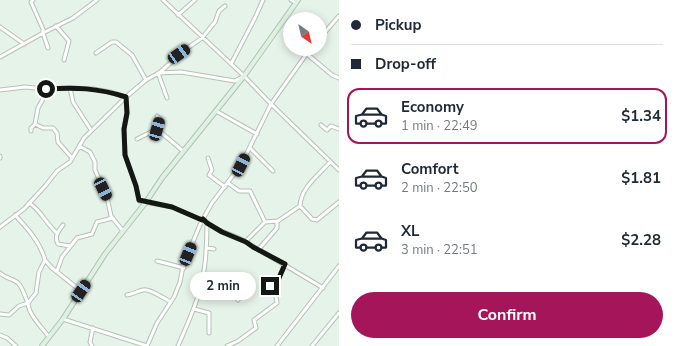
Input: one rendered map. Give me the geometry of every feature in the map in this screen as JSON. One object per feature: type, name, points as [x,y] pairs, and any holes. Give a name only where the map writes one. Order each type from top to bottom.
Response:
[{"type":"street","points":[[33,0],[31,2],[43,29],[48,48]]},
{"type":"street","points":[[0,57],[73,18],[97,0]]},
{"type":"street","points":[[162,0],[244,76],[339,170]]},
{"type":"street","points":[[178,15],[195,0]]},
{"type":"street","points":[[231,64],[256,18],[263,0]]},
{"type":"street","points":[[42,346],[106,254],[146,202],[162,178],[244,76],[297,2],[291,0]]},
{"type":"street","points":[[0,227],[24,209],[58,171],[70,162],[84,138],[126,97],[146,80],[159,73],[175,60],[179,54],[202,38],[215,22],[219,11],[225,6]]},
{"type":"street","points":[[327,31],[339,16]]},
{"type":"street","points":[[56,26],[69,41],[64,60]]},
{"type":"street","points":[[0,27],[24,44]]},
{"type":"street","points":[[96,53],[112,42],[116,42],[132,55],[146,80]]},
{"type":"street","points":[[62,318],[147,346],[180,282],[184,268],[183,266],[203,219],[212,203],[241,165],[271,104],[306,56]]},
{"type":"street","points":[[309,56],[332,75],[339,78]]},
{"type":"street","points":[[159,73],[181,72],[235,81],[244,76]]},
{"type":"street","points":[[159,73],[167,98]]},
{"type":"street","points":[[0,90],[25,87],[46,89],[93,89],[126,97]]},
{"type":"street","points":[[70,88],[73,102],[91,130]]},
{"type":"street","points":[[31,131],[31,128],[35,124],[38,108],[46,89]]},
{"type":"street","points":[[126,97],[127,113],[124,129],[125,155],[136,186],[139,200],[172,207],[203,219],[222,232],[246,242],[285,264],[323,288]]},
{"type":"street","points":[[216,111],[257,134]]},
{"type":"street","points":[[137,139],[157,129],[160,119],[157,116]]},
{"type":"street","points":[[35,124],[43,128],[53,128],[57,133],[58,142],[72,158]]},
{"type":"street","points":[[322,125],[327,130],[331,126],[339,129]]},
{"type":"street","points":[[157,129],[183,151]]},
{"type":"street","points":[[78,148],[81,146],[90,152],[95,162],[95,170],[107,196],[113,218],[123,231]]},
{"type":"street","points":[[250,148],[273,171]]},
{"type":"street","points":[[208,158],[212,170],[209,175],[225,187]]},
{"type":"street","points":[[330,162],[316,178],[310,182],[300,199],[300,206],[312,219],[317,220],[339,202]]},
{"type":"street","points":[[228,183],[239,191],[250,191],[265,222]]},
{"type":"street","points":[[29,203],[34,206],[50,227],[57,233]]},
{"type":"street","points":[[246,242],[265,222],[277,221],[300,206]]},
{"type":"street","points":[[15,215],[36,238],[43,251],[45,260],[81,291]]},
{"type":"street","points":[[57,270],[62,257],[77,238],[92,234],[97,222],[113,218]]},
{"type":"street","points":[[258,250],[277,228],[277,221]]},
{"type":"street","points":[[178,346],[194,309],[202,279],[207,248],[207,223]]},
{"type":"street","points":[[63,225],[57,233],[56,238],[58,244],[70,246]]},
{"type":"street","points":[[207,248],[214,249]]},
{"type":"street","points":[[0,314],[9,315],[19,306],[28,303],[36,293],[39,272],[45,260]]},
{"type":"street","points":[[157,261],[184,268]]},
{"type":"street","points":[[227,346],[238,341],[256,328],[254,320],[277,303],[276,296],[270,286],[279,278],[285,264]]},
{"type":"street","points":[[277,346],[339,266]]},
{"type":"street","points":[[0,274],[6,279],[14,280],[18,284],[31,312],[49,337]]},
{"type":"street","points":[[202,279],[226,288],[238,300]]},
{"type":"street","points":[[127,295],[140,292],[143,289],[171,302]]},
{"type":"street","points":[[194,309],[209,313],[209,333]]},
{"type":"street","points":[[312,346],[339,313]]},
{"type":"street","points":[[92,346],[90,342],[93,328]]},
{"type":"street","points":[[0,335],[16,346]]},
{"type":"route","points":[[46,89],[93,89],[126,97],[127,113],[124,129],[125,155],[130,166],[139,200],[172,207],[202,220],[203,219],[222,232],[246,242],[285,264],[279,278],[270,286]]}]
